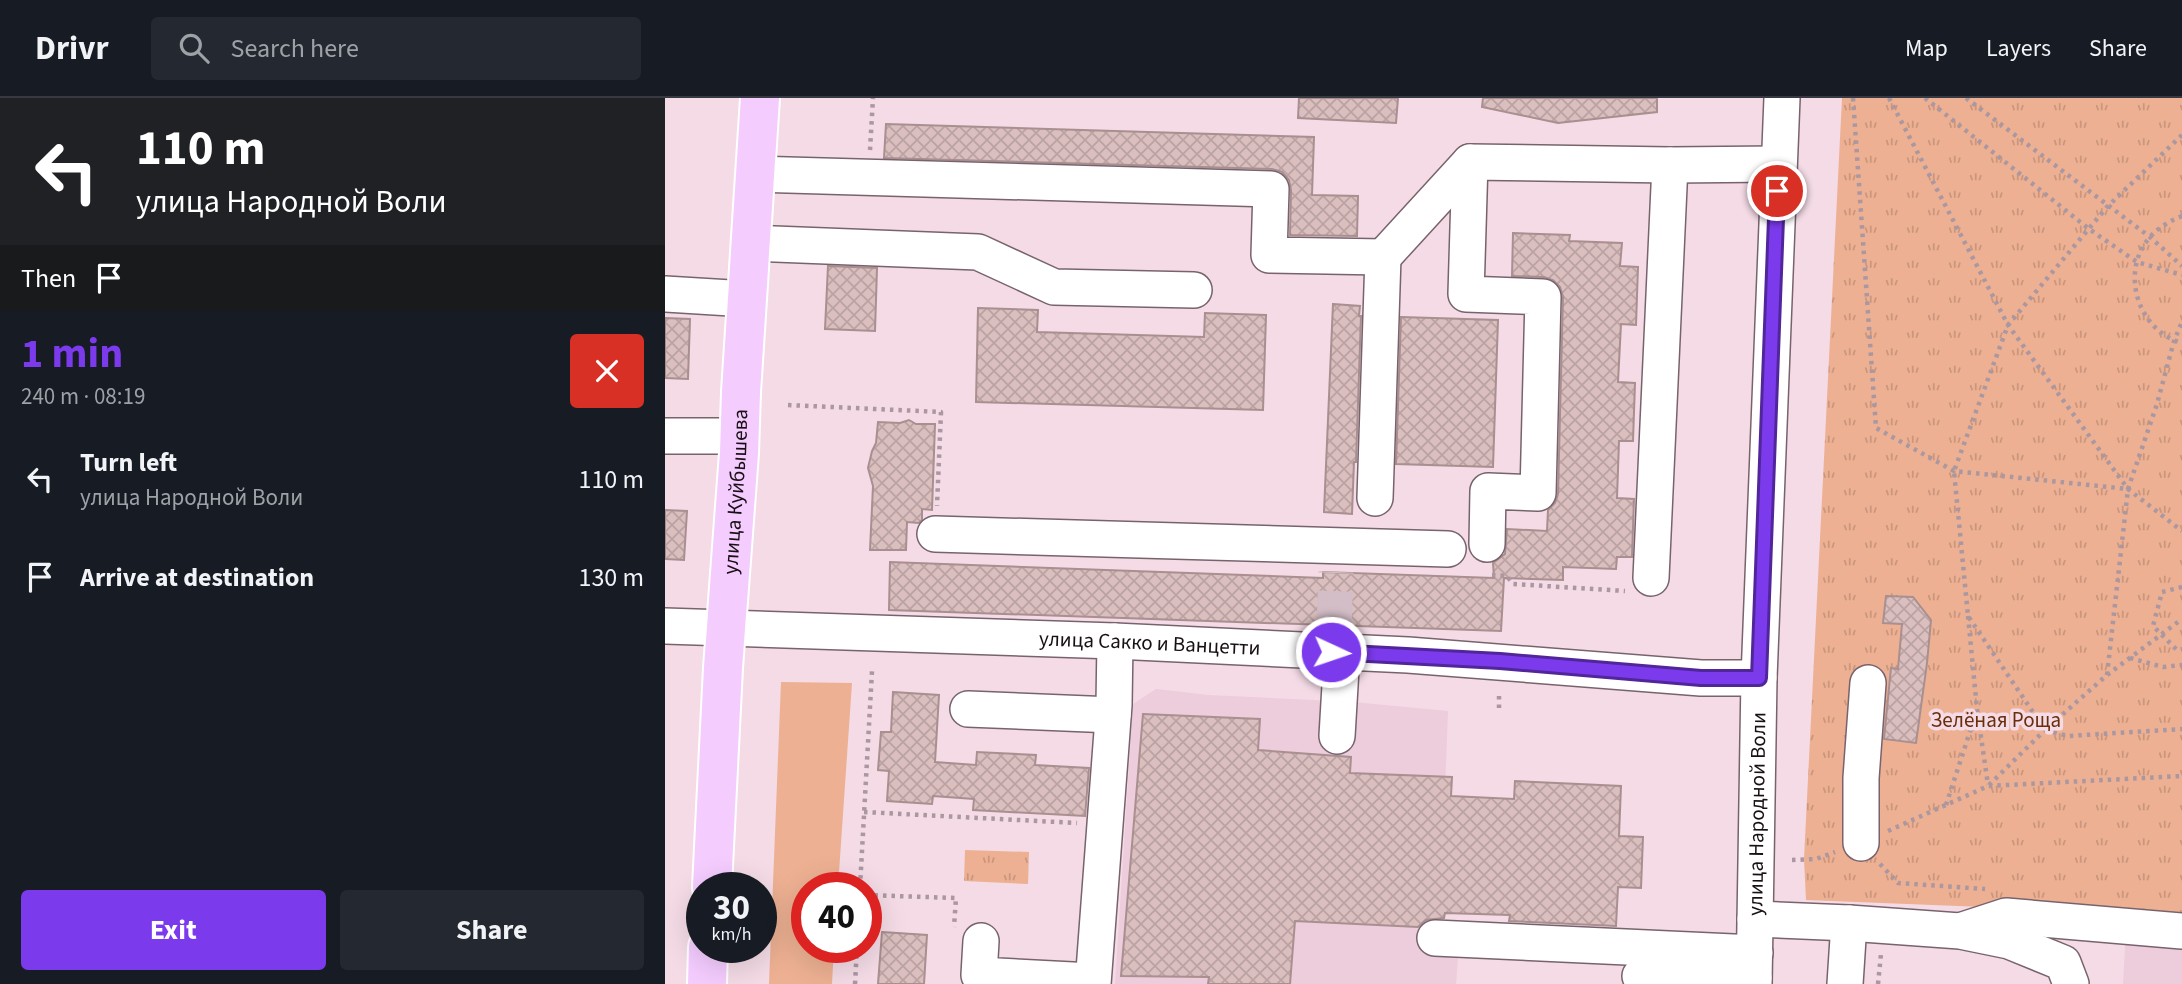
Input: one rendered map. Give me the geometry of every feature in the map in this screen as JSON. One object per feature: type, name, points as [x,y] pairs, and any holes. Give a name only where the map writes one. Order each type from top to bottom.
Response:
[{"type":"main road","name":"улица Куйбышева","points":[[713,872],[760,98]]},
{"type":"main road","points":[[706,984],[707,963]]},
{"type":"street","name":"улица Народной Воли","points":[[1755,959],[1759,678],[1782,98]]},
{"type":"street","points":[[1375,498],[1384,257],[1470,162],[1778,164]]},
{"type":"street","points":[[1470,162],[1466,295],[1543,298],[1538,493],[1488,491],[1487,559]]},
{"type":"street","points":[[1651,578],[1670,165]]},
{"type":"street","points":[[756,174],[1271,189],[1269,255],[1384,257]]},
{"type":"street","points":[[751,243],[978,252],[1054,287],[1194,290]]},
{"type":"street","points":[[665,294],[747,299]]},
{"type":"street","points":[[665,436],[739,436]]},
{"type":"street","points":[[935,534],[1336,559],[1448,549]]},
{"type":"street","name":"улица Сакко и Ванцетти","points":[[665,626],[1115,641],[1336,643],[1500,661],[1701,678],[1759,678]]},
{"type":"street","points":[[967,938],[979,975],[1093,983],[1113,715],[1115,641]]},
{"type":"street","points":[[1336,643],[1336,736]]},
{"type":"street","points":[[1861,843],[1861,778],[1868,683]]},
{"type":"street","points":[[968,709],[1113,715]]},
{"type":"street","points":[[1960,931],[2006,916],[2182,931]]},
{"type":"street","points":[[1845,984],[1849,923]]},
{"type":"street","points":[[1640,976],[1755,959],[1849,923],[1960,931],[2009,941],[2063,963],[2071,984]]},
{"type":"street","points":[[1436,938],[1755,959]]},
{"type":"path","points":[[870,155],[873,98]]},
{"type":"path","points":[[1853,98],[1875,428],[1954,471],[2128,489]]},
{"type":"path","points":[[1889,98],[2008,325],[2128,489],[2182,531]]},
{"type":"path","points":[[1925,98],[2089,229],[2137,262],[2182,275]]},
{"type":"path","points":[[1966,98],[2150,237],[2182,266]]},
{"type":"path","points":[[1988,786],[1977,709],[1954,471],[2008,325],[2108,207],[2182,135]]},
{"type":"path","points":[[2182,216],[2164,224],[2150,237],[2137,262],[2134,281],[2145,317],[2158,331],[2182,343]]},
{"type":"path","points":[[2107,675],[2128,489],[2182,322]]},
{"type":"path","points":[[788,405],[941,412],[935,534]]},
{"type":"path","points":[[1487,559],[1513,584],[1623,593],[1651,578]]},
{"type":"path","points":[[2182,587],[2162,592],[2153,626],[2177,650],[2182,649]]},
{"type":"path","points":[[1968,616],[2045,730],[2068,736],[2182,729]]},
{"type":"path","points":[[1792,860],[1816,859],[1861,843],[1988,786],[2107,675],[2182,619]]},
{"type":"path","points":[[2130,657],[2163,667],[2182,664]]},
{"type":"path","points":[[861,872],[872,671]]},
{"type":"path","points":[[1499,690],[1499,708]]},
{"type":"path","points":[[1946,805],[1977,709]]},
{"type":"path","points":[[1988,786],[2182,776]]},
{"type":"path","points":[[864,812],[1104,825]]},
{"type":"path","points":[[882,896],[956,898],[967,938]]},
{"type":"path","points":[[1878,984],[1881,954]]},
{"type":"path","points":[[855,984],[856,963]]},
{"type":"shaded area","points":[[1156,689],[1448,711],[1439,948],[1458,957],[1456,984],[1115,984],[1133,704]]},
{"type":"shaded area","points":[[2127,914],[2182,915],[2182,984],[2123,984]]},
{"type":"green space","name":"Зелёная Роща","points":[[1842,98],[2182,98],[2182,915],[1806,900],[1804,859]]},
{"type":"green space","points":[[781,682],[852,683],[839,872],[791,872],[791,963],[833,963],[832,984],[769,984],[770,963],[777,963],[777,872],[773,872]]},
{"type":"green space","points":[[965,850],[1029,852],[1028,884],[964,881]]},
{"type":"building","points":[[1299,98],[1398,98],[1396,123],[1298,118]]},
{"type":"building","points":[[1483,98],[1657,98],[1657,112],[1558,123],[1482,107]]},
{"type":"building","points":[[886,124],[1314,137],[1312,195],[1358,196],[1357,236],[1290,235],[1289,180],[1282,172],[1272,169],[884,158]]},
{"type":"building","points":[[1513,233],[1570,235],[1569,241],[1622,243],[1620,266],[1638,267],[1636,325],[1621,324],[1618,382],[1635,383],[1633,441],[1619,441],[1617,498],[1634,499],[1632,557],[1617,557],[1616,569],[1563,567],[1563,580],[1504,578],[1501,631],[889,610],[890,562],[1323,578],[1323,572],[1494,578],[1493,563],[1505,554],[1507,529],[1547,531],[1548,510],[1555,503],[1558,494],[1563,297],[1560,287],[1553,280],[1544,277],[1512,276]]},
{"type":"building","points":[[828,266],[877,268],[875,331],[825,329]]},
{"type":"building","points":[[1333,304],[1360,306],[1361,316],[1352,514],[1324,512]]},
{"type":"building","points":[[978,308],[1038,310],[1037,332],[1204,337],[1205,313],[1266,315],[1263,410],[976,402]]},
{"type":"building","points":[[1401,317],[1498,320],[1493,467],[1396,464]]},
{"type":"building","points":[[665,318],[690,319],[688,379],[665,378]]},
{"type":"building","points":[[909,420],[916,424],[935,424],[932,510],[922,509],[922,520],[919,523],[907,522],[906,550],[870,550],[873,486],[868,468],[876,443],[878,422],[900,423]]},
{"type":"building","points":[[665,510],[687,511],[684,560],[665,559]]},
{"type":"building","points":[[1886,596],[1913,597],[1931,620],[1916,743],[1884,739],[1891,668],[1898,669],[1902,624],[1883,623]]},
{"type":"building","points":[[893,692],[939,695],[935,762],[976,765],[977,752],[1036,755],[1035,765],[1089,768],[1085,816],[973,810],[974,799],[933,796],[932,804],[887,801],[889,771],[878,770],[881,732],[891,732]]},
{"type":"building","points":[[1143,714],[1260,719],[1258,750],[1351,757],[1350,773],[1452,777],[1451,796],[1514,799],[1515,781],[1621,786],[1619,836],[1643,837],[1641,888],[1618,887],[1616,926],[1509,921],[1510,915],[1445,913],[1444,918],[1426,920],[1418,927],[1295,921],[1290,984],[1208,984],[1209,977],[1121,976]]},
{"type":"building","points":[[882,932],[927,935],[924,984],[878,984],[880,963],[882,963]]},
{"type":"tunnel","points":[[1334,626],[1336,572]]},
{"type":"route","points":[[1331,652],[1500,661],[1701,678],[1759,678],[1777,191]]}]
